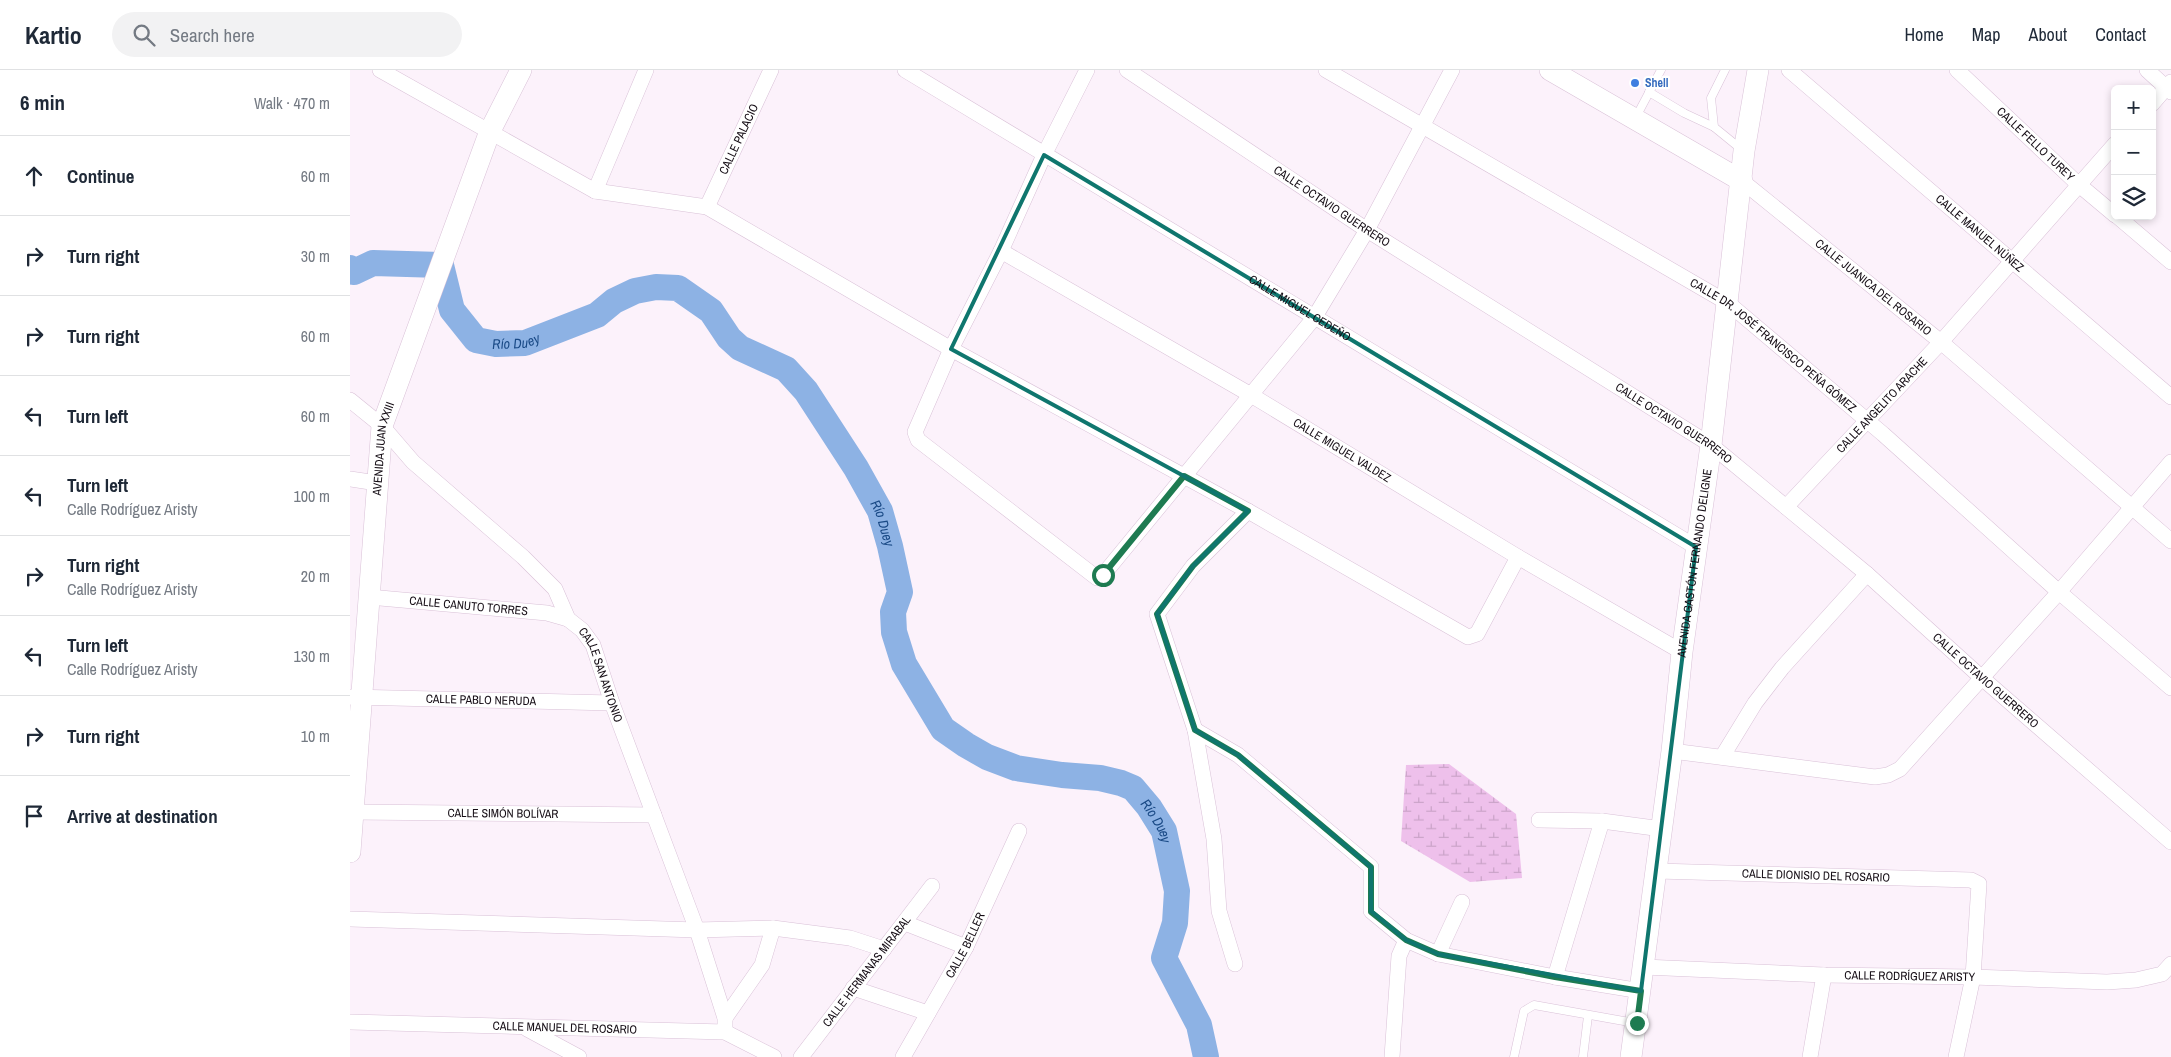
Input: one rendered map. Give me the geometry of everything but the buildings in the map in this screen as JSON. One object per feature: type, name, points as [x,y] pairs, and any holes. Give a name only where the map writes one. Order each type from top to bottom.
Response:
[{"type":"street","name":"AVENIDA JUAN XXIII","points":[[350,852],[355,698],[368,596],[382,426],[490,131],[521,70]]},
{"type":"street","points":[[595,191],[646,70]]},
{"type":"street","name":"CALLE PALACIO","points":[[707,207],[771,70]]},
{"type":"street","name":"CALLE MIGUEL CEDEÑO","points":[[904,70],[1696,547]]},
{"type":"street","points":[[1087,70],[951,349],[915,432],[918,440],[1097,578],[1103,575],[1314,318],[1367,230],[1452,70]]},
{"type":"street","name":"CALLE OCTAVIO GUERRERO","points":[[1127,70],[1367,230],[1711,444],[1867,574],[1982,678],[2171,842]]},
{"type":"street","name":"CALLE DR. JOSÉ FRANCISCO PEÑA GÓMEZ","points":[[1326,70],[1728,304],[1867,420],[2059,592],[2171,688]]},
{"type":"street","name":"CALLE JUANICA DEL ROSARIO","points":[[1550,70],[1742,181],[1941,342],[2171,541]]},
{"type":"street","name":"AVENIDA GASTÓN FERNANDO DELIGNE","points":[[1631,1057],[1657,871],[1682,652],[1711,444],[1744,151],[1758,70]]},
{"type":"street","name":"CALLE MANUEL NÚÑEZ","points":[[1790,70],[2171,397]]},
{"type":"street","name":"CALLE FELLO TUREY","points":[[1957,70],[2078,184],[2111,212]]},
{"type":"street","points":[[2147,70],[2170,87],[2156,100]]},
{"type":"street","points":[[389,73],[595,191],[707,207],[951,349],[1248,511],[1468,637],[1476,634],[1518,557]]},
{"type":"street","name":"CALLE ANGELITO ARACHE","points":[[1786,507],[1941,342],[2111,148]]},
{"type":"street","name":"CALLE FELLO TUREY","points":[[2121,220],[2171,262]]},
{"type":"street","name":"CALLE MIGUEL VALDEZ","points":[[1000,251],[1251,396],[1518,557],[1682,652]]},
{"type":"street","name":"CALLE SAN ANTONIO","points":[[350,400],[382,426],[413,462],[523,557],[555,589],[568,619],[582,630],[592,645],[697,930],[725,1025]]},
{"type":"street","points":[[1672,751],[1875,777],[1888,775],[1900,770],[2059,592],[2171,462]]},
{"type":"street","points":[[350,479],[377,483]]},
{"type":"street","points":[[1235,964],[1218,910],[1214,839],[1195,730],[1157,614],[1193,566],[1248,511]]},
{"type":"street","points":[[1722,757],[1755,703],[1782,668],[1867,574]]},
{"type":"street","name":"CALLE CANUTO TORRES","points":[[368,596],[547,613],[568,619]]},
{"type":"street","name":"CALLE PABLO NERUDA","points":[[355,698],[612,703]]},
{"type":"street","points":[[1195,730],[1238,755],[1371,867],[1371,912],[1406,940],[1438,954],[1555,977],[1641,991]]},
{"type":"street","name":"CALLE SIMÓN BOLÍVAR","points":[[352,812],[654,815]]},
{"type":"street","points":[[1540,820],[1602,821],[1662,828]]},
{"type":"street","points":[[1555,977],[1602,821]]},
{"type":"street","name":"CALLE BELLER","points":[[903,1057],[966,947],[1019,831]]},
{"type":"street","name":"CALLE DIONISIO DEL ROSARIO","points":[[1657,871],[1961,879],[1975,882],[1979,884],[1973,977]]},
{"type":"street","name":"CALLE HERMANAS MIRABAL","points":[[800,1057],[932,886]]},
{"type":"street","points":[[1438,954],[1462,902]]},
{"type":"street","points":[[350,919],[697,930],[773,928],[850,938],[884,949]]},
{"type":"street","points":[[905,923],[966,947]]},
{"type":"street","points":[[725,1025],[762,966],[773,928]]},
{"type":"street","points":[[1392,1057],[1399,956],[1406,940]]},
{"type":"street","name":"CALLE RODRÍGUEZ ARISTY","points":[[1644,967],[1824,975],[1973,977],[2108,982],[2136,980],[2168,973]]},
{"type":"street","points":[[1810,1057],[1824,975]]},
{"type":"street","points":[[1956,1057],[1973,977]]},
{"type":"street","points":[[853,988],[928,1013]]},
{"type":"street","name":"CALLE MANUEL DEL ROSARIO","points":[[350,1022],[524,1028],[725,1025],[774,1057]]},
{"type":"street","points":[[524,1028],[579,1057]]},
{"type":"lane","points":[[1635,119],[1661,70]]},
{"type":"lane","points":[[1714,127],[1711,98],[1725,70]]},
{"type":"lane","points":[[1650,92],[1684,113],[1714,127],[1744,151]]},
{"type":"lane","points":[[1514,1057],[1524,1011],[1534,1005],[1588,1016],[1637,1023]]},
{"type":"lane","points":[[1583,1057],[1588,1016]]},
{"type":"highlighted area","points":[[1044,155],[1696,547],[1641,991],[1438,954],[1406,940],[1371,911],[1371,867],[1238,755],[1195,730],[1157,614],[1193,566],[1248,511],[951,349]]},
{"type":"green space","points":[[1449,764],[1516,814],[1522,878],[1470,882],[1401,841],[1406,765]]},
{"type":"waterway","name":"Río Duey","points":[[350,268],[354,272],[373,263],[441,265],[452,310],[476,340],[496,344],[525,343],[597,315],[614,301],[635,291],[656,287],[678,288],[711,311],[729,338],[740,348],[786,369],[806,391],[856,468],[880,511],[900,592],[893,612],[894,632],[904,664],[943,729],[987,757],[1016,768],[1062,775],[1100,778],[1133,788],[1149,807],[1164,831],[1177,891],[1175,923],[1164,958],[1199,1025],[1206,1057]]},
{"type":"place","name":"Shell","points":[[1635,83]]},
{"type":"route","points":[[1103,575],[1184,476],[1248,511],[1193,566],[1157,614],[1195,730],[1238,755],[1371,867],[1371,912],[1406,940],[1438,954],[1555,977],[1641,991],[1637,1023]]}]
